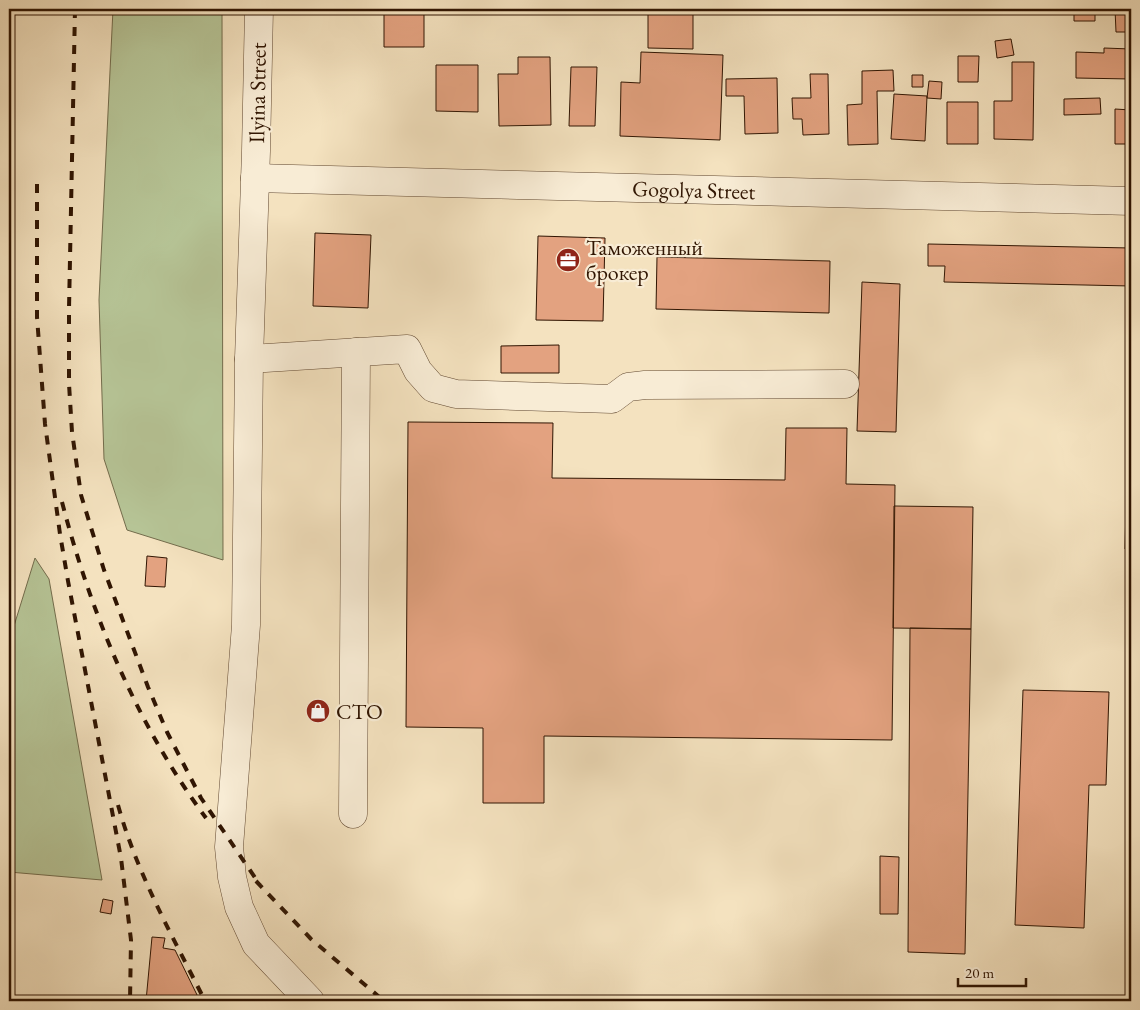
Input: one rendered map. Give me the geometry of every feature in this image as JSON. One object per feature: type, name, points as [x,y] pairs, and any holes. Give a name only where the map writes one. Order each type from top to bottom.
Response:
[{"type":"street","name":"Ilyina Street","points":[[259,9],[249,359],[246,625],[229,847],[232,877],[239,907],[256,944],[310,1001]]},
{"type":"street","name":"Gogolya Street","points":[[255,178],[1131,201]]},
{"type":"street","points":[[249,359],[407,349],[418,371],[433,388],[456,394],[612,399],[628,386],[845,384]]},
{"type":"street","points":[[353,814],[356,352]]},
{"type":"green space","points":[[113,9],[222,9],[223,560],[127,530],[104,459],[99,300]]},
{"type":"green space","points":[[35,558],[49,579],[102,880],[9,872],[9,642]]},
{"type":"building","points":[[384,9],[424,9],[424,47],[384,47]]},
{"type":"building","points":[[648,9],[693,9],[693,49],[648,48]]},
{"type":"building","points":[[1074,9],[1109,9],[1109,12],[1095,12],[1095,21],[1074,21]]},
{"type":"building","points":[[1115,9],[1131,9],[1131,32],[1116,32]]},
{"type":"building","points":[[1011,39],[1014,55],[997,58],[995,41]]},
{"type":"building","points":[[1104,48],[1131,49],[1131,79],[1076,78],[1076,52],[1104,53]]},
{"type":"building","points":[[641,52],[723,55],[720,140],[620,136],[621,82],[640,83]]},
{"type":"building","points":[[958,56],[979,56],[978,82],[958,82]]},
{"type":"building","points":[[518,57],[550,57],[551,125],[499,126],[498,74],[518,74]]},
{"type":"building","points":[[1012,62],[1034,62],[1033,140],[994,139],[994,101],[1012,101]]},
{"type":"building","points":[[436,65],[478,65],[478,112],[436,111]]},
{"type":"building","points":[[571,67],[597,67],[595,126],[569,126]]},
{"type":"building","points":[[893,70],[894,91],[877,91],[878,144],[848,145],[847,105],[862,104],[862,71]]},
{"type":"building","points":[[810,74],[828,74],[829,134],[803,135],[802,119],[793,119],[792,98],[811,98]]},
{"type":"building","points":[[912,75],[923,75],[923,87],[912,87]]},
{"type":"building","points":[[777,78],[778,133],[745,134],[744,96],[726,96],[726,79]]},
{"type":"building","points":[[929,81],[942,82],[941,99],[927,98]]},
{"type":"building","points":[[894,94],[927,96],[925,141],[891,139]]},
{"type":"building","points":[[1100,98],[1101,114],[1064,115],[1064,99]]},
{"type":"building","points":[[947,102],[978,102],[978,144],[947,144]]},
{"type":"building","points":[[1115,109],[1131,110],[1131,144],[1115,144]]},
{"type":"building","points":[[315,233],[371,235],[368,308],[313,306]]},
{"type":"building","points":[[538,236],[605,238],[603,321],[536,320]]},
{"type":"building","points":[[928,244],[1131,248],[1131,286],[944,282],[945,266],[928,266]]},
{"type":"building","points":[[657,257],[830,261],[829,313],[656,309]]},
{"type":"building","points":[[862,282],[900,284],[896,432],[857,431]]},
{"type":"building","points":[[1131,286],[1131,549],[1125,549]]},
{"type":"building","points":[[559,345],[559,373],[501,373],[501,346]]},
{"type":"building","points":[[408,422],[553,423],[552,478],[785,480],[786,428],[847,428],[846,484],[895,485],[892,740],[544,736],[544,803],[483,803],[483,728],[406,727]]},
{"type":"building","points":[[894,506],[973,507],[971,629],[893,628]]},
{"type":"building","points":[[147,556],[167,558],[165,587],[145,586]]},
{"type":"building","points":[[910,628],[971,629],[965,954],[908,952]]},
{"type":"building","points":[[1023,690],[1109,692],[1106,785],[1089,785],[1084,928],[1015,925]]},
{"type":"building","points":[[880,856],[899,857],[898,914],[880,914]]},
{"type":"building","points":[[103,899],[113,901],[111,914],[100,912]]},
{"type":"building","points":[[152,937],[165,938],[163,948],[175,950],[200,1001],[146,1001]]},
{"type":"railway","points":[[75,9],[69,384],[72,432],[81,495],[104,570],[167,732],[201,798],[260,885]]},
{"type":"railway","points":[[37,184],[37,317],[45,424],[68,581],[121,858],[131,940],[130,1001]]},
{"type":"railway","points":[[62,502],[87,586],[119,667],[158,745],[206,818]]},
{"type":"railway","points":[[118,805],[145,880],[205,1001]]},
{"type":"railway","points":[[256,881],[311,939],[384,1001]]},
{"type":"place","name":"Таможенный брокер","points":[[568,260]]},
{"type":"place","name":"СТО","points":[[318,711]]}]
